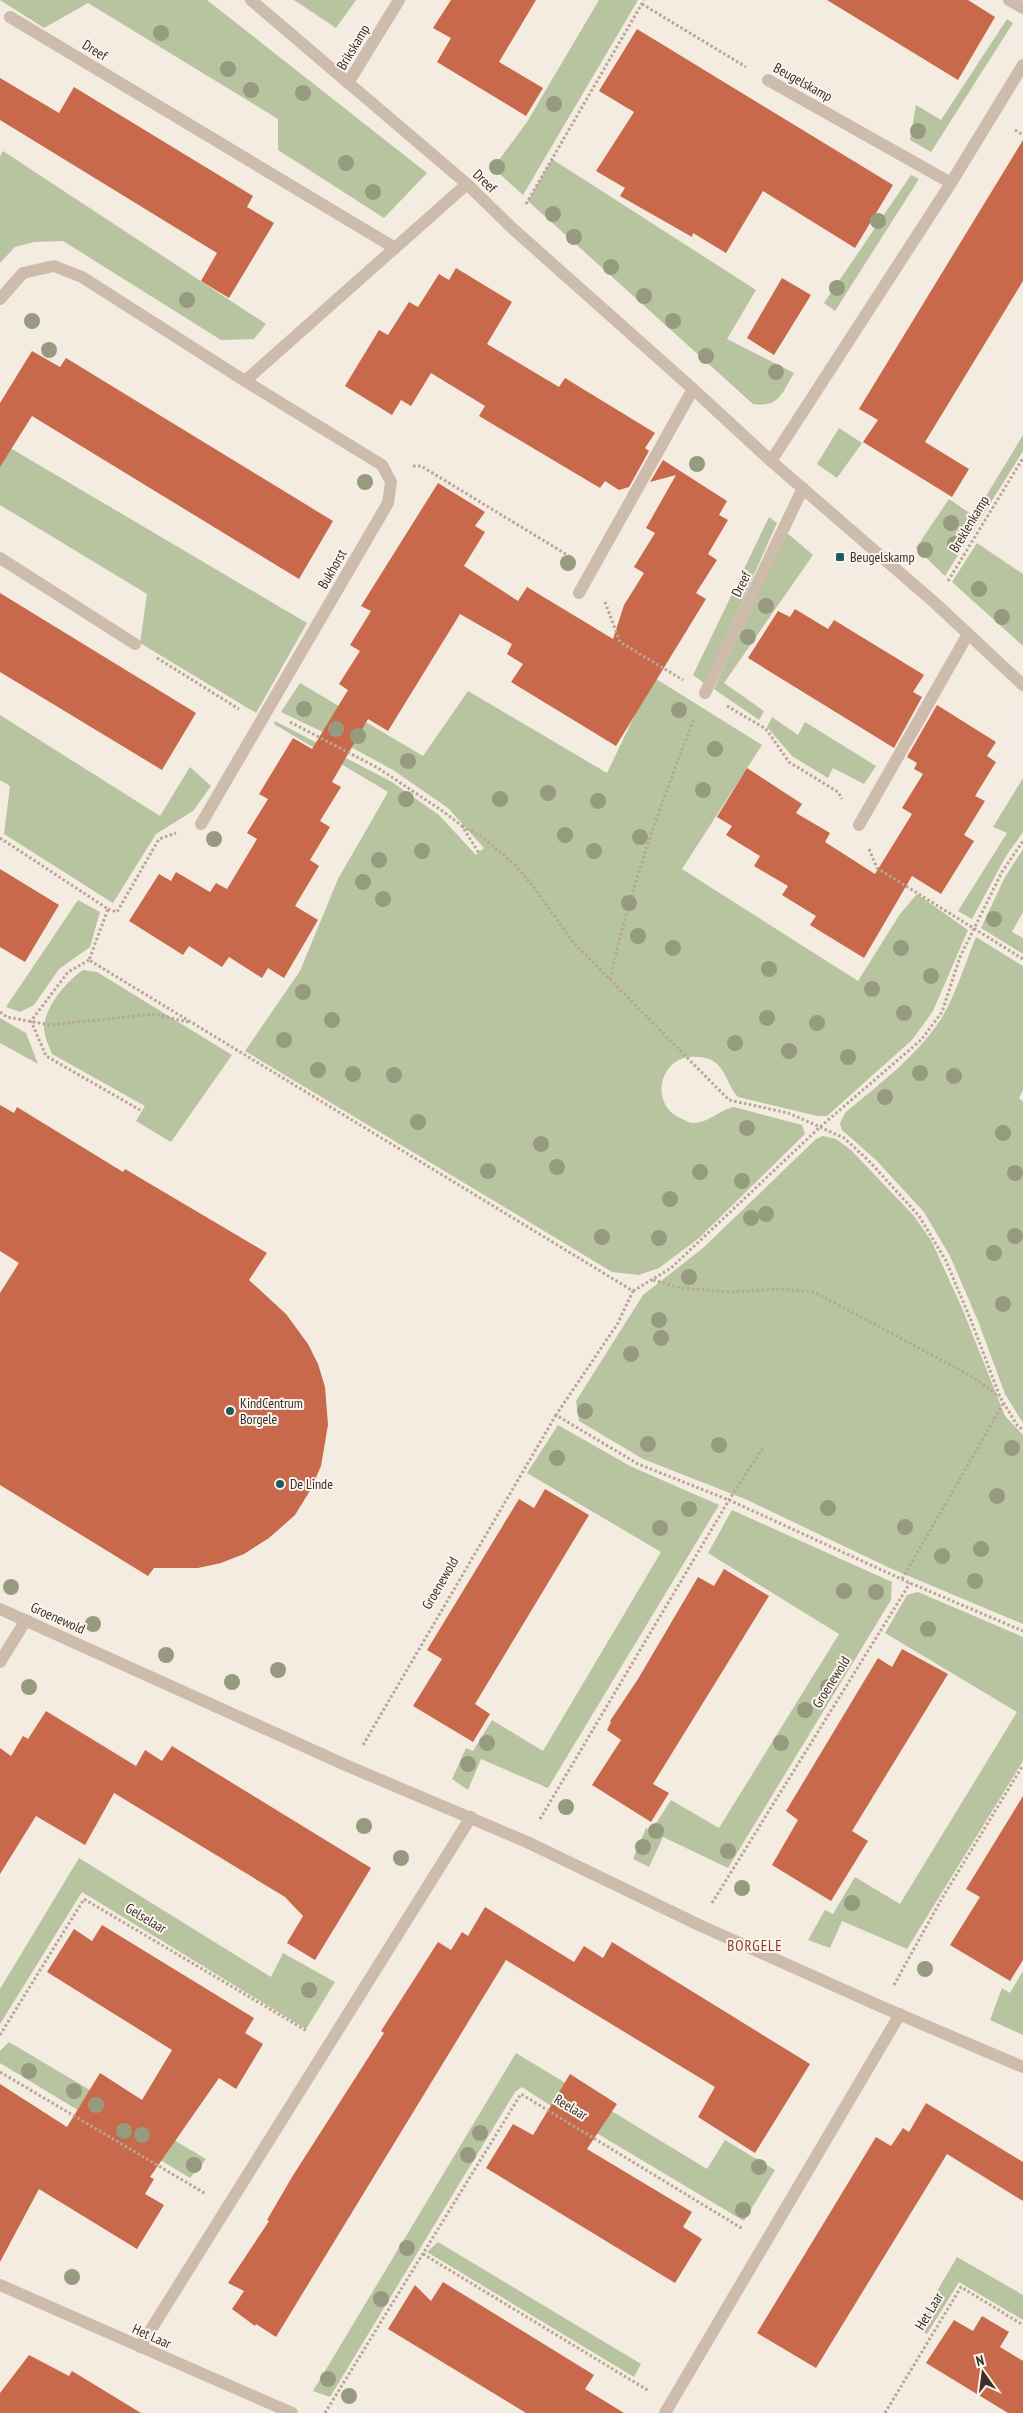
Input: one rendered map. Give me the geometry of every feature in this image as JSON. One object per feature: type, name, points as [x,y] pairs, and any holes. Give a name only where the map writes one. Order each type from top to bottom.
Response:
[{"type":"street","name":"Dreef","points":[[251,0],[467,184],[512,228],[771,461],[935,603],[1023,684]]},
{"type":"street","name":"Brikskamp","points":[[348,84],[399,0]]},
{"type":"street","points":[[1009,0],[1023,8]]},
{"type":"street","name":"Dreef","points":[[10,17],[395,248]]},
{"type":"street","points":[[771,461],[951,183],[1023,65]]},
{"type":"street","name":"Beugelskamp","points":[[768,80],[951,183]]},
{"type":"street","points":[[245,381],[467,184]]},
{"type":"street","points":[[0,299],[23,273],[54,266],[82,277],[245,381],[382,465]]},
{"type":"street","points":[[580,593],[693,389]]},
{"type":"street","name":"Bukhorst","points":[[201,824],[388,503],[391,482],[382,465]]},
{"type":"street","name":"Dreef","points":[[705,693],[803,488]]},
{"type":"street","points":[[0,558],[136,644]]},
{"type":"street","points":[[859,825],[968,634]]},
{"type":"street","name":"Groenewold","points":[[0,1609],[350,1767],[527,1842],[699,1925],[882,2007],[1023,2067]]},
{"type":"street","points":[[0,1662],[26,1620]]},
{"type":"street","points":[[140,2347],[471,1817]]},
{"type":"street","points":[[668,2409],[900,2014]]},
{"type":"street","name":"Het Laar","points":[[0,2285],[292,2413]]},
{"type":"path","name":"Beugelskamp","points":[[512,228],[643,2],[768,80]]},
{"type":"path","name":"Breklenkamp","points":[[935,603],[1023,458]]},
{"type":"path","points":[[382,465],[422,466],[592,570],[620,642],[766,729],[789,762],[838,792],[859,825],[877,868],[1023,959]]},
{"type":"path","points":[[136,644],[260,723]]},
{"type":"path","points":[[610,980],[620,938],[668,784],[705,693]]},
{"type":"path","points":[[268,710],[378,768],[462,826],[481,836],[513,863],[533,886],[573,942],[729,1100],[788,1113],[820,1127],[844,1138],[870,1162],[919,1216],[946,1261],[1000,1398],[1017,1425],[1023,1430]]},
{"type":"path","points":[[0,838],[117,912],[160,839],[201,824]]},
{"type":"path","points":[[462,826],[479,853]]},
{"type":"path","points":[[90,960],[633,1291],[671,1268],[820,1127],[921,1040],[942,1012],[960,956],[1002,872],[1023,841]]},
{"type":"path","points":[[31,1022],[68,972],[90,960],[108,908]]},
{"type":"path","points":[[0,1012],[7,1017],[50,1025],[154,1014],[193,1024]]},
{"type":"path","points":[[31,1022],[46,1056],[140,1110]]},
{"type":"path","points":[[652,1280],[680,1288],[729,1292],[780,1289],[814,1292],[973,1377],[1000,1398]]},
{"type":"path","name":"Groenewold","points":[[350,1767],[556,1415],[618,1324],[633,1291]]},
{"type":"path","points":[[902,1579],[1003,1404]]},
{"type":"path","points":[[556,1415],[638,1464],[729,1500],[910,1583],[1023,1631]]},
{"type":"path","points":[[527,1842],[729,1500],[764,1446]]},
{"type":"path","name":"Groenewold","points":[[699,1925],[910,1583]]},
{"type":"path","points":[[882,2007],[940,1900],[1023,1765]]},
{"type":"path","name":"Gelselaar","points":[[0,2035],[84,1899],[329,2044]]},
{"type":"path","points":[[0,2072],[227,2207]]},
{"type":"path","name":"Reelaar","points":[[325,2413],[522,2094],[765,2242]]},
{"type":"path","points":[[423,2254],[668,2409]]},
{"type":"path","name":"Het Laar","points":[[885,2413],[961,2287],[1023,2325]]},
{"type":"green space","points":[[0,0],[207,0],[427,173],[384,218],[278,150],[278,119],[88,3],[44,28]]},
{"type":"green space","points":[[294,0],[356,0],[336,28]]},
{"type":"green space","points":[[599,0],[638,0],[523,195],[493,168],[527,122]]},
{"type":"green space","points":[[1007,19],[1013,23],[931,152],[910,140],[916,105],[941,120]]},
{"type":"green space","points":[[3,151],[266,324],[254,339],[221,340],[63,241],[34,242],[15,247],[0,263],[0,156]]},
{"type":"green space","points":[[552,159],[756,290],[727,339],[794,373],[779,397],[769,404],[753,404],[528,201]]},
{"type":"green space","points":[[911,175],[919,179],[835,311],[824,303]]},
{"type":"green space","points":[[839,428],[862,443],[837,478],[817,464]]},
{"type":"green space","points":[[1023,435],[1023,451],[945,576],[916,548],[949,499],[974,516]]},
{"type":"green space","points":[[0,442],[307,623],[256,713],[140,643],[147,594],[0,505]]},
{"type":"green space","points":[[769,517],[777,523],[705,684],[693,675]]},
{"type":"green space","points":[[786,532],[813,555],[724,683],[764,711],[759,720],[714,689]]},
{"type":"green space","points":[[977,543],[1023,574],[1023,646],[952,582]]},
{"type":"green space","points":[[653,677],[762,745],[682,869],[858,981],[900,914],[917,894],[968,930],[933,1011],[912,1040],[827,1116],[817,1116],[738,1097],[716,1063],[703,1057],[684,1058],[674,1063],[662,1081],[662,1092],[664,1103],[671,1112],[682,1119],[691,1123],[704,1121],[734,1107],[802,1125],[805,1134],[699,1238],[659,1268],[639,1275],[612,1272],[245,1051],[300,971],[338,879],[388,792],[274,724],[275,721],[392,782],[439,815],[476,855],[484,848],[448,808],[393,770],[329,735],[281,712],[300,683],[423,756],[468,691],[607,773]]},
{"type":"green space","points":[[0,715],[160,816],[190,767],[211,786],[193,811],[156,834],[113,903],[4,834],[10,786],[0,780]]},
{"type":"green space","points":[[772,717],[798,735],[805,722],[876,766],[864,784],[833,768],[828,778],[792,756],[767,727]]},
{"type":"green space","points":[[1023,778],[1023,832],[1006,856],[972,919],[958,911],[1007,833],[993,827]]},
{"type":"green space","points":[[1023,849],[1023,912],[1012,932],[1023,938],[1023,954],[981,928],[1005,877]]},
{"type":"green space","points":[[78,900],[100,912],[90,947],[59,969],[34,1005],[20,1012],[6,1007]]},
{"type":"green space","points":[[976,937],[1023,966],[1023,1090],[1019,1098],[1023,1102],[1023,1423],[1005,1394],[978,1321],[950,1256],[924,1212],[876,1160],[842,1130],[840,1123],[845,1113],[909,1058],[931,1033],[951,1000]]},
{"type":"green space","points":[[83,970],[97,972],[232,1055],[171,1142],[136,1121],[145,1106],[52,1054],[44,1031],[48,1011],[63,988]]},
{"type":"green space","points":[[0,1018],[26,1033],[38,1064],[0,1043]]},
{"type":"green space","points":[[823,1136],[836,1139],[851,1150],[914,1216],[932,1242],[962,1308],[1005,1416],[1023,1435],[1023,1624],[892,1569],[745,1499],[643,1459],[579,1421],[576,1401],[643,1295],[703,1248],[816,1139]]},
{"type":"green space","points":[[558,1425],[630,1466],[719,1505],[548,1788],[481,1759],[468,1790],[452,1779],[466,1748],[473,1751],[492,1720],[543,1751],[661,1552],[527,1473]]},
{"type":"green space","points":[[732,1510],[892,1582],[891,1600],[728,1868],[663,1837],[649,1867],[633,1859],[646,1828],[651,1831],[671,1800],[719,1828],[839,1634],[708,1553]]},
{"type":"green space","points":[[918,1592],[1023,1637],[1023,1761],[907,1949],[842,1921],[830,1948],[808,1940],[825,1910],[833,1914],[855,1877],[900,1904],[1017,1712],[885,1633],[907,1595]]},
{"type":"green space","points":[[79,1858],[271,1977],[283,1953],[335,1982],[306,2029],[82,1892],[0,2024],[0,1989]]},
{"type":"green space","points":[[1023,1971],[1023,2035],[990,2020],[1002,1988],[1010,1993]]},
{"type":"green space","points":[[9,2042],[206,2159],[190,2178],[0,2063],[0,2051]]},
{"type":"green space","points":[[516,2053],[707,2169],[725,2140],[775,2170],[744,2221],[522,2087],[515,2092],[330,2397],[313,2391]]},
{"type":"green space","points":[[438,2242],[641,2364],[634,2377],[427,2252]]},
{"type":"green space","points":[[957,2257],[1023,2295],[1023,2320],[959,2282],[927,2334],[916,2327]]},
{"type":"building","points":[[451,0],[536,0],[499,62],[543,88],[526,116],[437,62],[451,38],[433,28]]},
{"type":"building","points":[[827,0],[968,0],[995,17],[958,80]]},
{"type":"building","points":[[637,29],[893,185],[855,248],[763,191],[726,253],[693,233],[692,237],[620,196],[625,188],[596,171],[634,112],[599,91]]},
{"type":"building","points":[[0,78],[59,113],[74,87],[253,196],[247,207],[274,223],[229,298],[201,281],[217,253],[0,120]]},
{"type":"building","points":[[1023,140],[1023,281],[925,442],[969,469],[952,497],[863,442],[878,420],[859,409]]},
{"type":"building","points":[[456,268],[512,302],[487,344],[559,387],[565,378],[655,433],[645,448],[649,451],[629,487],[619,490],[605,481],[600,488],[479,416],[485,406],[431,373],[411,406],[401,400],[392,415],[345,386],[379,330],[388,335],[409,302],[418,307],[439,274],[449,280]]},
{"type":"building","points":[[782,278],[811,295],[774,355],[747,338]]},
{"type":"building","points":[[32,351],[60,367],[66,358],[333,521],[299,579],[32,416],[0,467],[0,403]]},
{"type":"building","points":[[663,460],[727,501],[719,515],[728,520],[708,554],[717,560],[696,593],[706,599],[616,746],[511,682],[523,664],[507,654],[512,644],[460,614],[388,731],[368,719],[332,782],[341,787],[320,821],[330,827],[310,860],[319,866],[295,906],[318,920],[284,978],[268,968],[262,978],[229,957],[222,967],[189,946],[183,955],[129,921],[159,874],[171,881],[176,872],[210,892],[216,883],[227,889],[257,839],[247,833],[268,799],[259,794],[293,738],[312,749],[348,690],[339,684],[360,651],[350,645],[371,611],[361,606],[438,483],[485,512],[475,526],[485,532],[464,566],[518,601],[527,587],[613,639],[624,605],[644,573],[634,567],[655,533],[646,528],[676,475],[650,482]]},
{"type":"building","points":[[0,593],[196,713],[162,770],[0,672]]},
{"type":"building","points":[[795,609],[828,629],[834,620],[924,675],[913,692],[922,697],[894,748],[748,658],[778,611],[790,617]]},
{"type":"building","points":[[937,705],[996,742],[987,756],[996,762],[975,796],[985,801],[964,835],[974,841],[941,894],[912,876],[864,958],[810,925],[816,916],[782,895],[788,886],[754,866],[760,856],[726,835],[732,826],[717,817],[747,768],[802,804],[796,813],[830,833],[825,842],[875,874],[912,814],[902,808],[923,774],[914,769],[917,763],[907,757]]},
{"type":"building","points":[[0,869],[59,905],[25,962],[0,947]]},
{"type":"building","points":[[0,1105],[14,1113],[17,1107],[123,1172],[125,1169],[267,1253],[249,1280],[286,1314],[308,1344],[318,1364],[325,1387],[328,1425],[321,1466],[311,1489],[295,1515],[269,1538],[244,1554],[221,1563],[198,1568],[154,1568],[148,1576],[0,1485],[0,1293],[19,1263],[0,1251]]},
{"type":"building","points":[[545,1489],[589,1515],[475,1704],[490,1714],[473,1742],[413,1706],[442,1659],[427,1650],[519,1499],[534,1508]]},
{"type":"building","points":[[724,1569],[769,1596],[653,1784],[669,1793],[651,1822],[592,1785],[621,1740],[607,1730],[610,1721],[638,1679],[698,1577],[714,1586]]},
{"type":"building","points":[[902,1649],[948,1674],[852,1831],[868,1841],[831,1901],[772,1865],[798,1820],[786,1811],[878,1658],[892,1667]]},
{"type":"building","points":[[46,1711],[136,1766],[145,1750],[162,1761],[172,1746],[371,1868],[315,1960],[287,1943],[303,1916],[285,1897],[114,1793],[85,1845],[36,1816],[0,1874],[0,1748],[11,1756],[23,1736],[28,1739]]},
{"type":"building","points":[[1023,1796],[1023,1960],[1010,1981],[950,1945],[980,1897],[966,1889]]},
{"type":"building","points":[[485,1907],[574,1962],[584,1946],[603,1958],[612,1942],[810,2064],[755,2153],[698,2117],[715,2087],[506,1960],[276,2337],[256,2324],[255,2326],[232,2309],[244,2291],[228,2283],[269,2221],[267,2220],[292,2177],[384,2033],[381,2031],[438,1942],[451,1950],[462,1932],[468,1936]]},
{"type":"building","points":[[102,1925],[254,2018],[245,2033],[263,2044],[236,2089],[219,2078],[150,2177],[154,2179],[145,2194],[164,2205],[137,2249],[39,2189],[0,2262],[0,2084],[67,2127],[100,2073],[142,2100],[172,2050],[47,1972],[74,1929],[92,1941]]},
{"type":"building","points":[[570,2074],[617,2104],[587,2149],[692,2212],[683,2227],[702,2239],[675,2283],[486,2168],[513,2124],[533,2135]]},
{"type":"building","points":[[926,2103],[1023,2162],[1023,2201],[947,2154],[816,2368],[757,2333],[876,2137],[891,2146],[903,2128],[909,2132]]},
{"type":"building","points":[[443,2282],[594,2375],[585,2389],[624,2413],[526,2413],[388,2329],[415,2285],[431,2301]]},
{"type":"building","points":[[982,2316],[1009,2332],[1000,2347],[1023,2361],[1023,2413],[1008,2413],[926,2363],[954,2320],[973,2331]]},
{"type":"building","points":[[29,2355],[69,2376],[72,2371],[141,2413],[0,2413],[0,2393]]},
{"type":"place","name":"Beugelskamp","points":[[840,557]]},
{"type":"place","name":"KindCentrum Borgele","points":[[230,1411]]},
{"type":"place","name":"De Linde","points":[[280,1484]]},
{"type":"district","name":"BORGELE","points":[[755,1945]]}]
